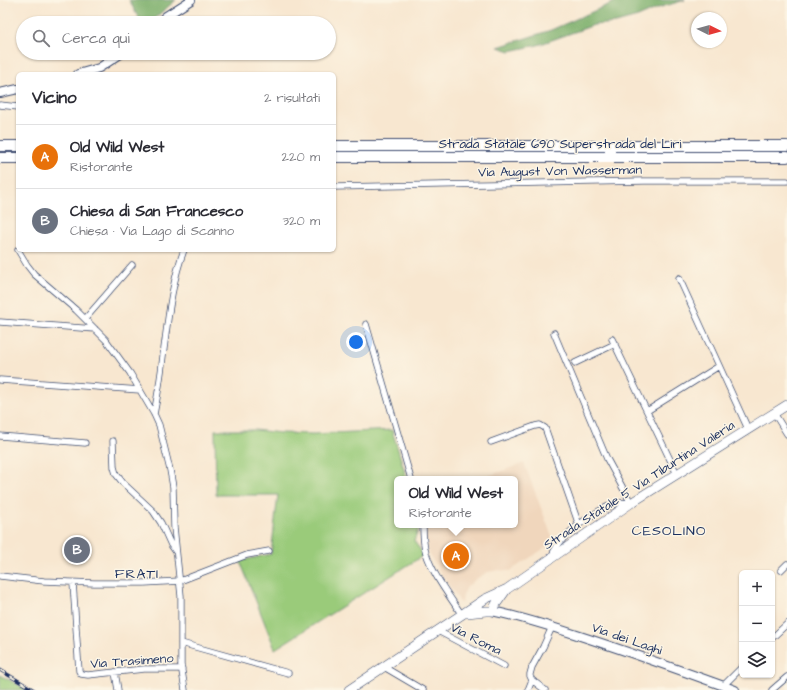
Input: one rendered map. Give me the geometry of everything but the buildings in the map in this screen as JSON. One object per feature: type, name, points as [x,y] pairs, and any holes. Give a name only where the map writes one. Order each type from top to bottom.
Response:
[{"type":"highway","points":[[0,146],[16,146]]},
{"type":"highway","name":"Strada Statale 690 Superstrada del Liri","points":[[336,146],[787,146]]},
{"type":"highway","name":"Strada Statale 690 Superstrada del Liri","points":[[336,157],[787,157]]},
{"type":"highway","points":[[0,158],[16,158]]},
{"type":"main road","name":"Strada Statale 5 Via Tiburtina Valeria","points":[[349,690],[464,614],[491,605],[506,589],[631,503],[787,405]]},
{"type":"street","points":[[166,16],[191,0]]},
{"type":"street","points":[[85,72],[99,68],[111,60]]},
{"type":"street","points":[[0,93],[16,89]]},
{"type":"street","points":[[0,105],[16,107]]},
{"type":"street","name":"Via August Von Wasserman","points":[[336,188],[644,181],[787,181]]},
{"type":"street","points":[[19,252],[29,269],[36,277],[85,319],[106,340],[125,365],[154,414],[161,430],[171,477],[180,581],[182,669],[186,690]]},
{"type":"street","points":[[154,414],[161,378],[172,290],[183,252]]},
{"type":"street","points":[[85,319],[132,265]]},
{"type":"street","points":[[679,278],[748,429]]},
{"type":"street","points":[[0,322],[95,329]]},
{"type":"street","points":[[366,324],[410,476]]},
{"type":"street","points":[[550,559],[556,547],[562,540],[596,513],[612,505],[631,503],[607,459],[554,333]]},
{"type":"street","points":[[575,363],[613,341],[677,474]]},
{"type":"street","points":[[647,411],[719,366]]},
{"type":"street","points":[[0,380],[140,390]]},
{"type":"street","points":[[774,413],[787,434]]},
{"type":"street","points":[[491,442],[535,426],[540,425],[545,428],[579,525]]},
{"type":"street","points":[[0,436],[85,443]]},
{"type":"street","points":[[113,441],[114,467],[116,474],[123,483],[153,511],[162,523],[170,544],[177,553]]},
{"type":"street","points":[[422,528],[424,544],[430,562],[441,584],[464,614]]},
{"type":"street","points":[[0,576],[44,581],[121,584],[180,581],[247,555],[269,551]]},
{"type":"street","points":[[781,570],[787,564]]},
{"type":"street","name":"Via Trasimeno","points":[[73,582],[80,673],[88,675],[148,668],[182,669]]},
{"type":"street","name":"Via dei Laghi","points":[[491,605],[509,615],[619,648],[735,690]]},
{"type":"street","points":[[775,635],[787,624]]},
{"type":"street","points":[[546,690],[532,680],[530,670],[552,627]]},
{"type":"street","name":"Via Roma","points":[[438,631],[504,666]]},
{"type":"street","points":[[181,643],[288,673]]},
{"type":"street","points":[[384,667],[423,690]]},
{"type":"street","points":[[723,686],[739,670]]},
{"type":"street","points":[[115,672],[118,690]]},
{"type":"street","points":[[772,690],[787,677]]},
{"type":"street","points":[[528,690],[532,680]]},
{"type":"shaded area","points":[[524,463],[554,542],[510,571],[499,570],[488,572],[476,579],[467,587],[463,595],[462,605],[431,558],[426,543],[426,528],[518,528],[518,476],[488,476]]},
{"type":"green space","points":[[129,0],[176,0],[157,16],[137,16]]},
{"type":"green space","points":[[619,0],[685,0],[658,8],[638,17],[616,23],[594,25],[538,45],[510,51],[498,47],[551,30]]},
{"type":"green space","points":[[215,430],[255,430],[281,433],[313,434],[392,430],[406,476],[394,476],[394,528],[419,528],[414,541],[424,555],[275,649],[240,561],[271,554],[278,495],[216,495]]},
{"type":"green space","points":[[0,675],[2,676],[28,690],[0,690]]},
{"type":"railway","points":[[0,670],[34,690]]},
{"type":"place","name":"Chiesa di San Francesco","points":[[77,550]]},
{"type":"place","name":"Old Wild West","points":[[456,556]]},
{"type":"district","name":"CESOLINO","points":[[669,531]]},
{"type":"district","name":"FRATI","points":[[137,574]]}]
